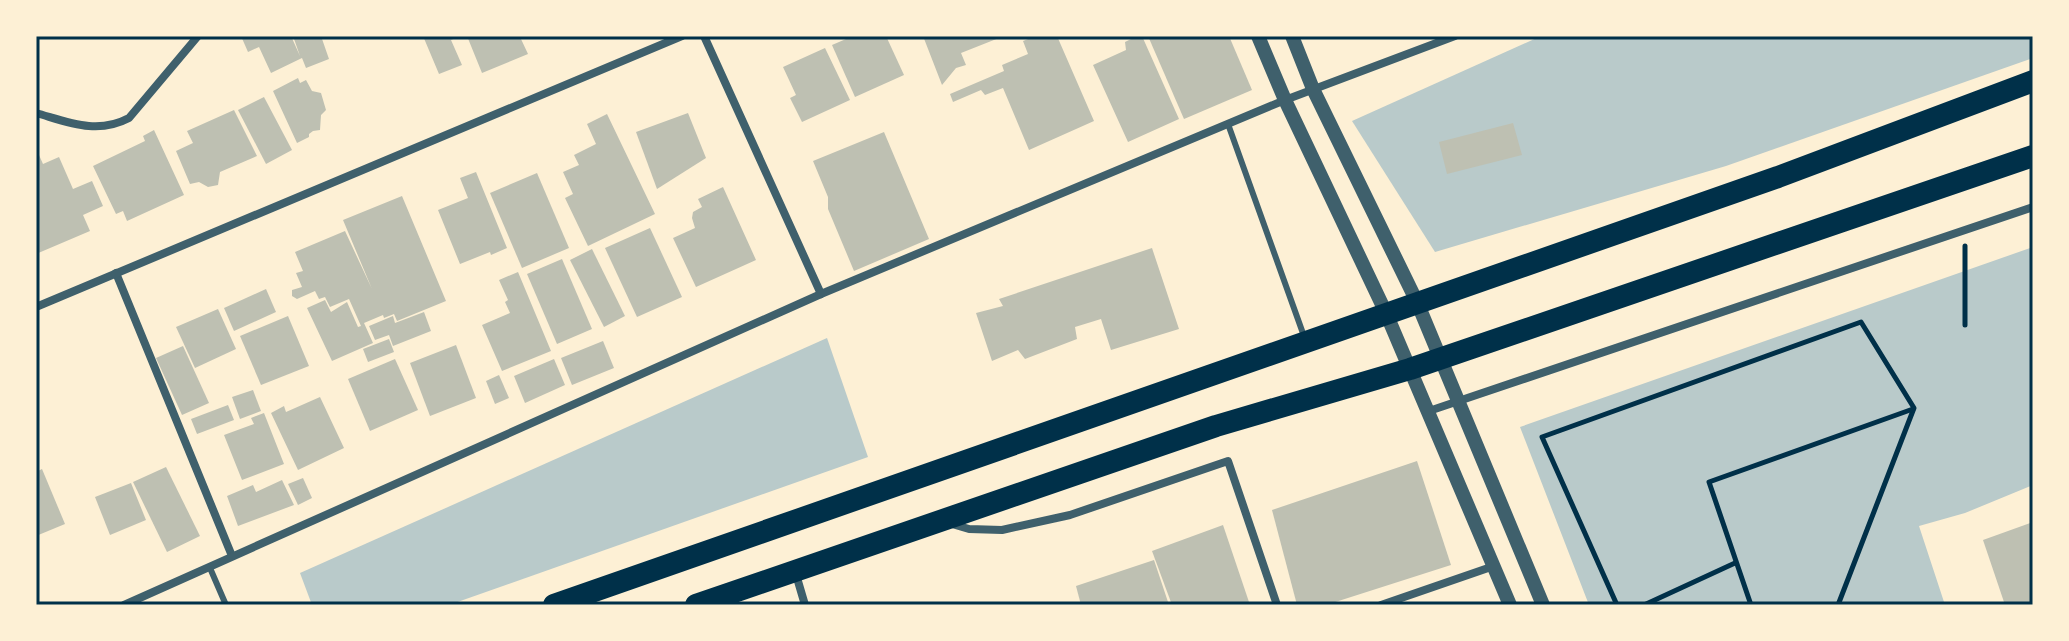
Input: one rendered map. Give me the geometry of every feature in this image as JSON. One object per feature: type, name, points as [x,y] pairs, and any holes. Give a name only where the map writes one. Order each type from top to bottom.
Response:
[{"type":"highway","points":[[554,605],[1778,177],[2033,81]]},
{"type":"highway","points":[[696,605],[1216,426],[1410,369],[2033,156]]},
{"type":"street","points":[[36,113],[85,127],[104,128],[117,124],[129,118],[198,36]]},
{"type":"street","points":[[36,307],[682,36]]},
{"type":"street","points":[[704,36],[821,294]]},
{"type":"street","points":[[1258,36],[1386,313],[1510,605]]},
{"type":"street","points":[[1292,36],[1313,89],[1417,302],[1543,605]]},
{"type":"street","points":[[124,605],[821,294],[1285,100],[1455,36]]},
{"type":"street","points":[[1429,411],[2033,207]]},
{"type":"street","points":[[116,273],[232,556]]},
{"type":"street","points":[[941,520],[969,529],[1002,530],[1070,515],[1228,461],[1277,605]]},
{"type":"street","points":[[1381,605],[1494,565]]},
{"type":"street","points":[[795,571],[805,605]]},
{"type":"lane","points":[[1228,124],[1306,341]]},
{"type":"lane","points":[[210,568],[226,605]]},
{"type":"path","points":[[1965,230],[1965,325]]},
{"type":"path","points":[[1617,605],[1542,437],[1861,322],[1914,408]]},
{"type":"path","points":[[1751,605],[1709,482],[1914,408]]},
{"type":"path","points":[[1838,605],[1914,408]]},
{"type":"path","points":[[1644,605],[1735,563]]},
{"type":"shaded area","points":[[1541,36],[2033,36],[2033,58],[1726,166],[1435,252],[1352,121]]},
{"type":"shaded area","points":[[2033,247],[2033,485],[1965,513],[1919,526],[1945,605],[1589,605],[1520,427]]},
{"type":"shaded area","points":[[827,338],[868,457],[449,605],[312,605],[300,573]]},
{"type":"building","points":[[241,36],[291,36],[300,56],[293,36],[321,36],[329,59],[306,68],[302,58],[271,73],[259,47],[248,52]]},
{"type":"building","points":[[423,36],[460,36],[451,40],[462,65],[439,74]]},
{"type":"building","points":[[467,36],[529,36],[521,39],[528,54],[482,73]]},
{"type":"building","points":[[853,36],[886,36],[904,75],[855,97],[832,45]]},
{"type":"building","points":[[923,36],[1004,36],[961,53],[966,65],[956,68],[942,85]]},
{"type":"building","points":[[1036,36],[1057,36],[1094,121],[1029,150],[1003,88],[985,95],[981,90],[953,102],[950,94],[1004,71],[1002,65],[1028,54],[1023,41]]},
{"type":"building","points":[[1142,36],[1179,119],[1128,142],[1093,65],[1126,50],[1125,42]]},
{"type":"building","points":[[1148,36],[1229,36],[1252,90],[1184,119]]},
{"type":"building","points":[[825,48],[850,100],[802,122],[790,98],[796,95],[783,67]]},
{"type":"building","points":[[298,78],[300,83],[306,80],[312,91],[321,93],[326,110],[321,115],[320,130],[313,131],[297,143],[273,91]]},
{"type":"building","points":[[264,97],[292,150],[266,164],[238,110]]},
{"type":"building","points":[[234,110],[257,156],[220,172],[218,185],[190,184],[176,151],[193,143],[187,131]]},
{"type":"building","points":[[688,113],[706,158],[657,189],[636,132]]},
{"type":"building","points":[[607,114],[655,214],[588,246],[565,198],[573,194],[563,172],[579,165],[574,155],[596,144],[587,124]]},
{"type":"building","points":[[1513,123],[1522,155],[1447,174],[1439,142]]},
{"type":"building","points":[[154,130],[184,195],[127,221],[123,211],[116,214],[93,166],[145,141],[143,136]]},
{"type":"building","points":[[884,132],[929,239],[854,271],[828,209],[828,197],[813,161]]},
{"type":"building","points":[[36,155],[43,164],[59,157],[73,189],[92,181],[103,206],[83,215],[90,231],[36,254]]},
{"type":"building","points":[[476,172],[507,248],[460,264],[438,210],[468,198],[460,178]]},
{"type":"building","points":[[537,173],[569,248],[522,268],[490,193]]},
{"type":"building","points":[[723,187],[756,260],[696,287],[673,238],[695,228],[693,212],[702,207],[698,199]]},
{"type":"building","points":[[402,196],[446,301],[397,321],[394,314],[364,323],[373,343],[332,361],[307,308],[325,300],[331,312],[347,302],[358,327],[361,326],[349,299],[330,307],[325,297],[319,299],[315,291],[297,299],[292,296],[292,290],[302,287],[296,273],[303,271],[295,252],[345,231],[372,289],[343,220]]},
{"type":"building","points":[[650,228],[682,297],[637,317],[605,248]]},
{"type":"building","points":[[1152,248],[1179,329],[1111,350],[1101,319],[1075,327],[1077,339],[1025,359],[1018,350],[992,361],[976,313],[1003,306],[999,299]]},
{"type":"building","points":[[592,249],[625,316],[604,327],[570,260]]},
{"type":"building","points":[[562,259],[592,329],[557,344],[527,274]]},
{"type":"building","points":[[518,272],[551,351],[502,371],[482,325],[510,313],[499,280]]},
{"type":"building","points":[[266,289],[276,312],[234,331],[224,308]]},
{"type":"building","points":[[218,309],[236,349],[195,368],[176,327]]},
{"type":"building","points":[[424,312],[431,331],[393,346],[389,335],[375,340],[369,326],[393,316],[395,323]]},
{"type":"building","points":[[288,316],[309,366],[261,385],[240,336]]},
{"type":"building","points":[[389,339],[394,352],[368,362],[363,349]]},
{"type":"building","points":[[603,341],[614,368],[572,385],[561,358]]},
{"type":"building","points":[[456,345],[476,398],[430,416],[410,363]]},
{"type":"building","points":[[183,346],[209,403],[182,415],[156,358]]},
{"type":"building","points":[[395,359],[418,410],[370,431],[348,379]]},
{"type":"building","points":[[554,359],[565,385],[525,403],[514,376]]},
{"type":"building","points":[[499,375],[509,398],[495,404],[486,381]]},
{"type":"building","points":[[253,390],[261,411],[240,419],[232,397]]},
{"type":"building","points":[[320,397],[344,448],[298,470],[271,413],[284,406],[286,412]]},
{"type":"building","points":[[228,405],[234,420],[197,434],[191,419]]},
{"type":"building","points":[[264,413],[284,464],[242,480],[224,435],[254,424],[251,418]]},
{"type":"building","points":[[1417,461],[1451,565],[1326,605],[1297,605],[1272,510]]},
{"type":"building","points":[[166,467],[200,536],[167,552],[133,482]]},
{"type":"building","points":[[42,469],[65,524],[36,536],[36,472]]},
{"type":"building","points":[[303,478],[312,498],[298,505],[288,484]]},
{"type":"building","points":[[282,480],[294,505],[238,526],[227,496],[253,485],[256,492]]},
{"type":"building","points":[[131,483],[146,520],[110,535],[95,497]]},
{"type":"building","points":[[2033,522],[2033,605],[2005,605],[1983,540]]},
{"type":"building","points":[[1223,525],[1250,605],[1172,605],[1152,551]]},
{"type":"building","points":[[1154,560],[1169,605],[1081,605],[1076,586]]}]
